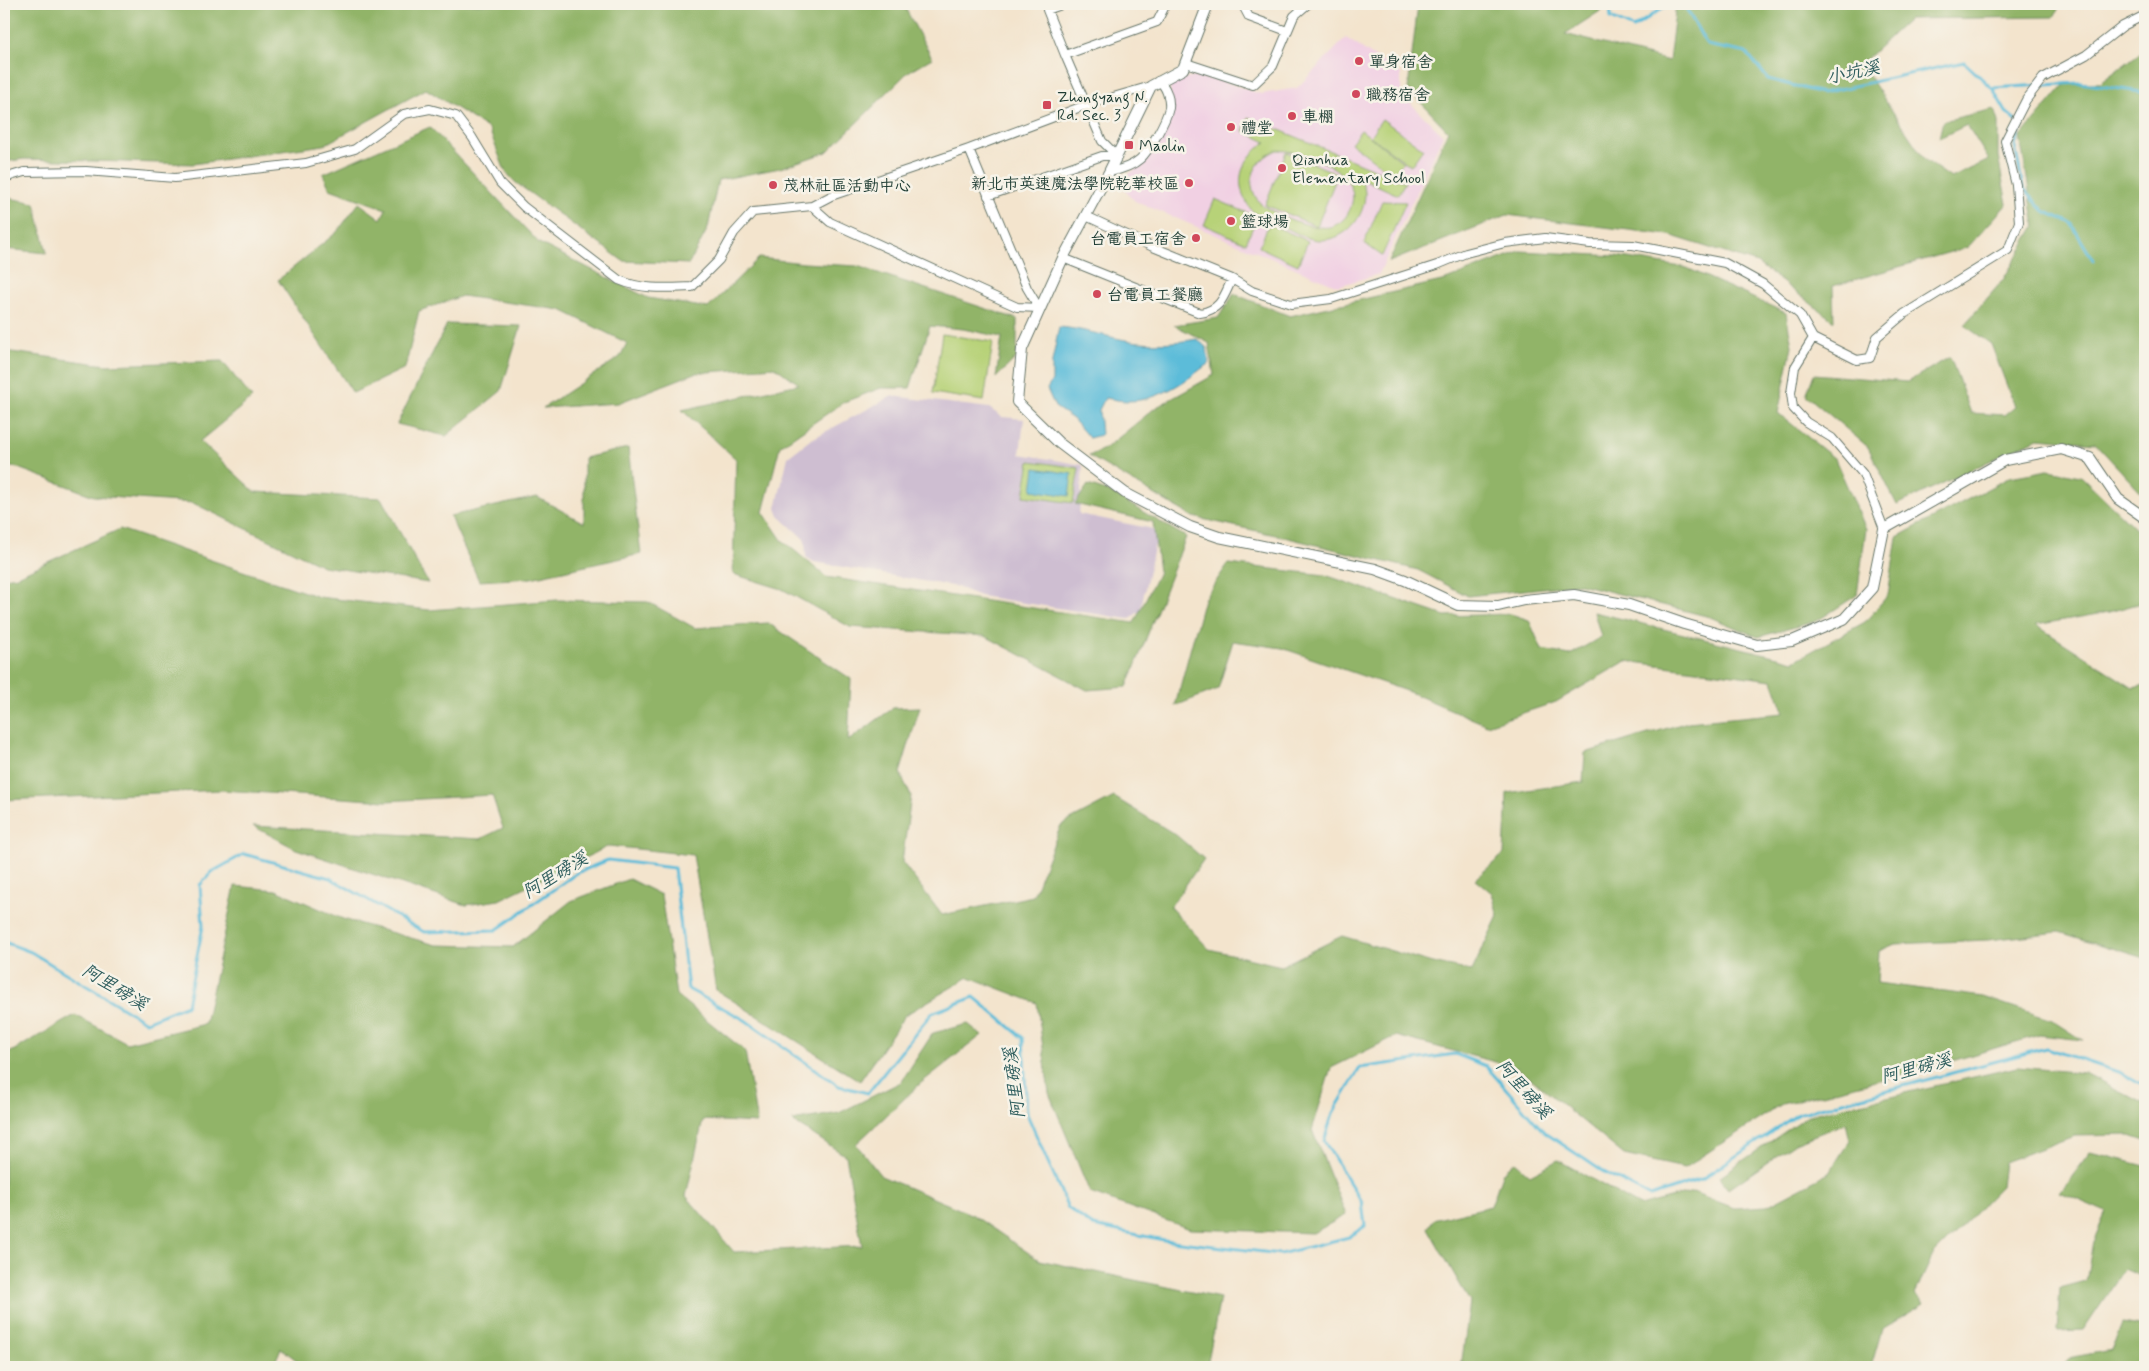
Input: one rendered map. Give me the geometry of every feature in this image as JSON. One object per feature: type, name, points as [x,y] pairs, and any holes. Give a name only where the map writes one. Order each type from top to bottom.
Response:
[{"type":"street","points":[[1064,4],[1047,10],[1102,141],[1116,156]]},
{"type":"street","points":[[1065,55],[1157,22],[1166,4]]},
{"type":"street","points":[[4,178],[24,172],[86,171],[175,178],[306,163],[355,149],[404,114],[430,109],[456,116],[472,137],[500,183],[524,207],[619,280],[632,286],[659,288],[692,287],[719,260],[734,233],[753,212],[812,206],[831,196],[969,149],[1086,105],[1154,83],[1183,69],[1208,4]]},
{"type":"street","points":[[1242,4],[1249,17],[1287,31]]},
{"type":"street","points":[[1186,63],[1253,85],[1273,66],[1294,16],[1308,4]]},
{"type":"street","points":[[1086,216],[1153,247],[1232,278],[1252,291],[1291,304],[1331,298],[1437,266],[1466,253],[1505,243],[1545,238],[1590,244],[1633,245],[1725,263],[1763,284],[1800,315],[1813,338],[1857,360],[1870,358],[1877,337],[1904,314],[2008,250],[2020,222],[2016,185],[2004,141],[2026,100],[2036,90],[2043,78],[2086,55],[2122,26],[2145,15]]},
{"type":"street","points":[[1154,83],[1039,308],[1022,349],[1017,402],[1059,443],[1125,493],[1190,527],[1219,537],[1375,570],[1405,580],[1458,605],[1498,606],[1524,600],[1574,595],[1629,605],[1684,624],[1757,645],[1792,641],[1844,619],[1872,588],[1884,529],[1864,474],[1832,438],[1806,422],[1793,408],[1790,393],[1795,367],[1813,338]]},
{"type":"street","points":[[1109,172],[1128,168],[1141,158],[1156,136],[1169,107],[1167,92],[1162,83],[1154,83]]},
{"type":"street","points":[[969,149],[1027,288],[1039,308]]},
{"type":"street","points":[[988,196],[1102,156],[1116,156]]},
{"type":"street","points":[[812,206],[830,222],[1017,307],[1039,308]]},
{"type":"street","points":[[1063,258],[1200,313],[1211,312],[1221,303],[1232,278]]},
{"type":"street","points":[[1884,529],[2005,460],[2061,448],[2090,458],[2118,499],[2145,518]]},
{"type":"shaded area","name":"Qianhua Elementary School","points":[[1346,38],[1401,74],[1401,94],[1443,135],[1379,274],[1338,286],[1135,201],[1113,178],[1128,175],[1146,160],[1160,138],[1167,125],[1172,108],[1169,80],[1193,77],[1218,80],[1261,94],[1297,88]]},
{"type":"shaded area","points":[[892,396],[989,408],[1002,417],[1024,419],[1020,454],[1083,465],[1079,514],[1158,530],[1140,611],[1129,619],[980,596],[957,587],[814,562],[806,557],[805,540],[779,516],[776,508],[788,457],[810,440]]},
{"type":"green space","points":[[4,4],[903,4],[932,58],[908,72],[827,152],[780,168],[718,180],[708,228],[689,264],[623,261],[515,182],[505,171],[489,129],[426,89],[324,145],[193,164],[24,159],[4,162]]},
{"type":"green space","points":[[1418,4],[1611,4],[1565,34],[1669,61],[1676,4],[2061,4],[2054,17],[1909,19],[1861,64],[1925,160],[1951,178],[1989,160],[1967,125],[1939,138],[1943,121],[1994,109],[1998,122],[1998,157],[2007,204],[1968,247],[1833,286],[1834,321],[1757,263],[1669,235],[1507,215],[1389,262],[1448,131],[1408,89]]},
{"type":"green space","points":[[2145,49],[2145,497],[2095,443],[2038,438],[1897,505],[1868,447],[1806,395],[1814,374],[1907,382],[1950,357],[1971,413],[2005,415],[2015,407],[1991,344],[1964,325],[2003,280],[2035,226],[2020,137],[2066,83],[2100,83]]},
{"type":"green space","points":[[1248,117],[1405,182],[1398,195],[1361,178],[1365,191],[1362,211],[1358,219],[1346,232],[1338,236],[1320,240],[1311,239],[1263,218],[1254,213],[1250,208],[1242,190],[1241,174],[1248,159],[1266,142],[1243,131]],"holes":[[[1277,150],[1314,158],[1327,164],[1339,172],[1347,181],[1352,191],[1352,203],[1348,214],[1343,220],[1333,226],[1317,227],[1283,216],[1259,202],[1252,186],[1254,172],[1263,159],[1270,154]]]},
{"type":"green space","points":[[1382,119],[1423,149],[1411,166],[1370,136]]},
{"type":"green space","points":[[430,127],[539,243],[648,298],[708,308],[759,258],[857,266],[1017,319],[1017,357],[996,378],[1002,337],[963,329],[930,326],[910,388],[881,388],[844,402],[780,446],[763,512],[782,540],[826,577],[1134,623],[1159,572],[1153,522],[1075,504],[1088,485],[1109,492],[1186,537],[1127,687],[1087,690],[985,636],[850,627],[782,589],[733,574],[736,459],[682,410],[799,384],[775,367],[695,373],[618,403],[543,408],[620,357],[627,343],[561,310],[462,296],[419,311],[405,368],[353,393],[278,280],[337,232],[359,203],[381,219],[386,209],[330,189],[323,174]]},
{"type":"green space","points":[[1361,130],[1403,162],[1393,175],[1351,143]]},
{"type":"green space","points":[[1286,152],[1338,174],[1317,226],[1265,205]]},
{"type":"green space","points":[[4,197],[35,203],[47,253],[4,249]]},
{"type":"green space","name":"籃球場","points":[[1215,199],[1257,217],[1246,243],[1204,225]]},
{"type":"green space","points":[[1382,201],[1406,202],[1382,256],[1364,243]]},
{"type":"green space","name":"籃球場","points":[[1269,224],[1308,241],[1298,265],[1259,247]]},
{"type":"green space","points":[[1520,251],[1616,256],[1687,268],[1786,313],[1792,346],[1778,413],[1835,459],[1866,529],[1857,595],[1817,621],[1758,637],[1710,617],[1580,584],[1468,596],[1418,570],[1193,517],[1089,456],[1106,448],[1155,408],[1214,375],[1209,343],[1174,325],[1218,318],[1234,294],[1290,316],[1446,280]]},
{"type":"green space","points":[[447,324],[521,326],[501,391],[446,436],[397,424]]},
{"type":"green space","points":[[942,334],[993,342],[984,401],[933,393]]},
{"type":"green space","points":[[4,351],[106,365],[222,361],[252,398],[200,441],[255,492],[381,498],[428,583],[323,566],[193,503],[94,496],[18,468],[4,466]]},
{"type":"green space","points":[[628,448],[641,554],[531,578],[479,581],[450,516],[537,497],[584,523],[584,458]]},
{"type":"green space","points":[[1030,461],[1079,468],[1073,503],[1024,496]]},
{"type":"green space","points":[[2048,470],[2081,476],[2139,532],[2145,533],[2145,602],[2109,612],[2036,625],[2133,688],[2145,685],[2145,958],[2059,932],[1988,940],[1895,944],[1879,951],[1877,983],[1983,997],[2052,1020],[2083,1040],[2039,1035],[1932,1067],[1782,1104],[1684,1168],[1624,1155],[1518,1068],[1396,1036],[1331,1068],[1312,1130],[1346,1215],[1313,1233],[1190,1229],[1090,1193],[1049,1093],[1037,1003],[969,977],[905,1015],[860,1081],[716,990],[693,855],[609,846],[499,900],[466,905],[296,849],[253,826],[480,839],[503,828],[492,795],[386,801],[222,790],[4,800],[4,578],[17,576],[120,529],[319,597],[429,610],[558,600],[648,602],[695,628],[768,623],[851,679],[848,741],[893,708],[920,707],[900,773],[911,796],[902,862],[942,915],[1033,896],[1061,825],[1114,797],[1176,835],[1204,859],[1170,907],[1209,949],[1281,966],[1342,936],[1432,963],[1472,971],[1498,916],[1492,893],[1475,879],[1504,854],[1507,793],[1583,782],[1585,753],[1688,722],[1784,713],[1772,680],[1626,661],[1556,702],[1487,725],[1412,693],[1282,648],[1233,641],[1218,689],[1175,706],[1204,599],[1228,564],[1325,575],[1445,616],[1511,614],[1529,620],[1542,650],[1570,655],[1601,637],[1594,612],[1794,661],[1865,622],[1888,595],[1897,537],[2010,477]]},
{"type":"green space","points":[[629,879],[661,895],[676,995],[745,1051],[757,1123],[703,1120],[686,1196],[734,1252],[862,1246],[846,1156],[792,1121],[839,1113],[901,1082],[933,1033],[968,1024],[982,1035],[921,1083],[856,1144],[881,1176],[973,1215],[1039,1260],[1220,1298],[1207,1366],[305,1367],[281,1348],[273,1367],[4,1367],[4,1056],[75,1015],[127,1043],[205,1024],[235,886],[276,890],[343,919],[436,945],[513,947],[571,901]]},
{"type":"green space","points":[[2017,1067],[2085,1073],[2145,1104],[2145,1140],[2130,1135],[2074,1136],[2004,1162],[2001,1186],[1933,1255],[1915,1294],[1924,1304],[1882,1329],[1871,1367],[1461,1367],[1470,1302],[1428,1228],[1433,1220],[1491,1206],[1503,1172],[1515,1162],[1530,1175],[1558,1160],[1640,1206],[1693,1192],[1734,1208],[1767,1206],[1829,1173],[1850,1140],[1846,1123],[1795,1143],[1729,1189],[1719,1177],[1809,1115]]},
{"type":"green space","points":[[2091,1152],[2145,1166],[2145,1278],[2124,1269],[2083,1330],[2057,1331],[2060,1288],[2086,1281],[2093,1242],[2106,1212],[2060,1192]]},
{"type":"green space","points":[[2122,1323],[2145,1327],[2145,1367],[2063,1367],[2068,1358],[2111,1350]]},
{"type":"water","points":[[1059,327],[1139,342],[1164,343],[1197,339],[1207,348],[1209,363],[1172,389],[1150,398],[1128,401],[1105,398],[1099,410],[1101,435],[1089,438],[1073,419],[1055,407],[1047,389],[1052,381],[1052,362]]},
{"type":"water","points":[[1035,468],[1072,474],[1069,496],[1032,490]]},
{"type":"waterway","name":"小坑溪","points":[[1610,4],[1611,18],[1633,28],[1664,7],[1686,8],[1707,45],[1747,53],[1768,79],[1822,93],[1964,62],[1992,88],[2080,83],[2141,92],[2145,95]]},
{"type":"waterway","points":[[1992,88],[2006,112],[2021,125],[2015,146],[2023,188],[2044,211],[2071,223],[2093,260]]},
{"type":"waterway","name":"阿里磅溪","points":[[4,942],[31,952],[146,1022],[187,1005],[203,926],[200,885],[212,872],[244,854],[330,878],[424,932],[496,930],[577,873],[608,860],[674,868],[688,989],[745,1020],[839,1086],[868,1093],[932,1013],[974,997],[1023,1038],[1027,1114],[1068,1208],[1093,1226],[1164,1240],[1280,1254],[1349,1237],[1365,1226],[1362,1203],[1324,1141],[1333,1113],[1360,1068],[1455,1054],[1486,1066],[1544,1132],[1602,1171],[1650,1196],[1702,1179],[1798,1114],[2046,1048],[2121,1073],[2145,1087]]},
{"type":"place","name":"單身宿舍","points":[[1359,61]]},
{"type":"place","name":"職務宿舍","points":[[1356,94]]},
{"type":"place","name":"Zhongyang N. Rd. Sec. 3","points":[[1047,105]]},
{"type":"place","name":"車棚","points":[[1292,116]]},
{"type":"place","name":"禮堂","points":[[1231,127]]},
{"type":"place","name":"Maolin","points":[[1129,145]]},
{"type":"place","name":"Qianhua Elementary School","points":[[1282,168]]},
{"type":"place","name":"新北市英速魔法學院乾華校區","points":[[1189,183]]},
{"type":"place","name":"茂林社區活動中心","points":[[773,185]]},
{"type":"place","name":"籃球場","points":[[1231,221]]},
{"type":"place","name":"台電員工宿舍","points":[[1196,238]]},
{"type":"place","name":"台電員工餐廳","points":[[1097,294]]}]
